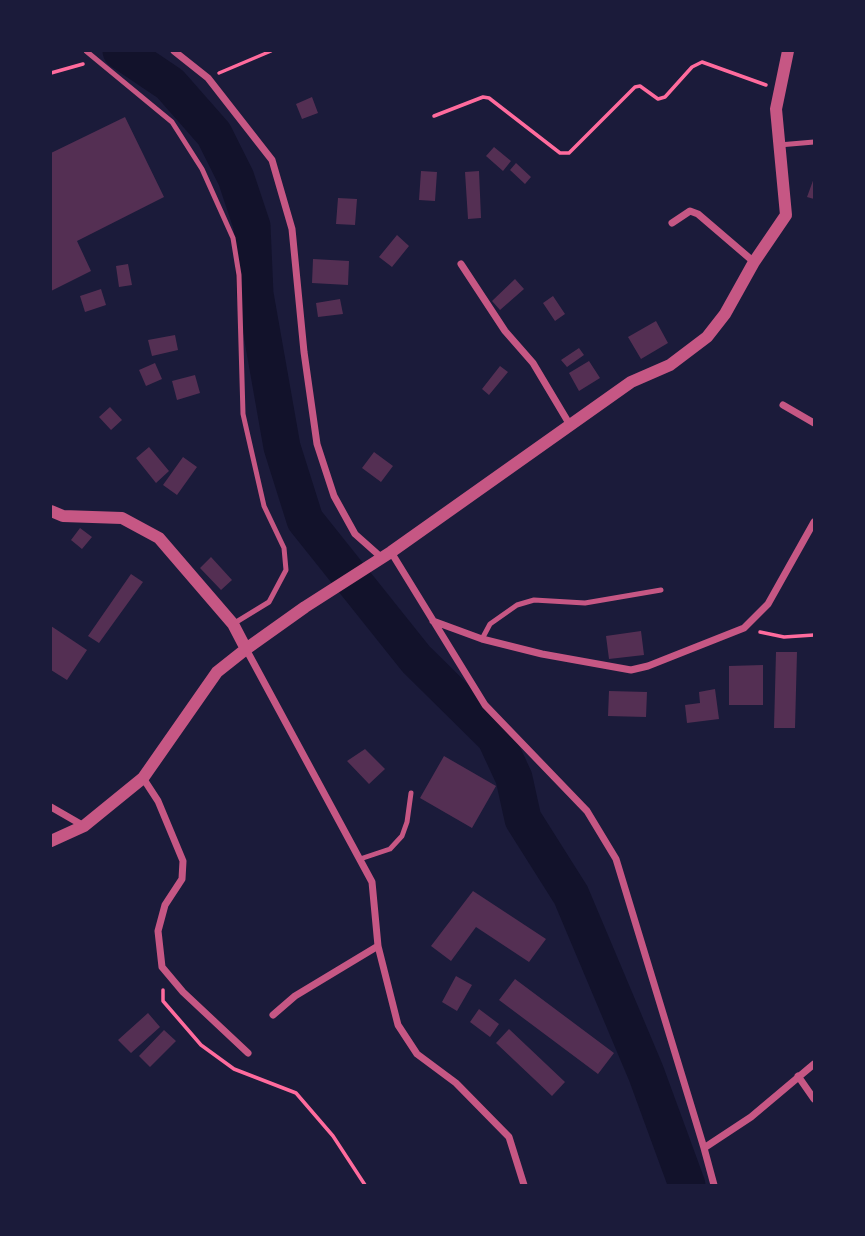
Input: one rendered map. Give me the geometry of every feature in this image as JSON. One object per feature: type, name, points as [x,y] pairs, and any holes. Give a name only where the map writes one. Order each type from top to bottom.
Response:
[{"type":"street","points":[[174,51],[208,78],[272,160],[292,229],[304,352],[317,444],[334,496],[355,534],[386,555],[432,620],[485,705],[586,811],[616,859],[714,1185]]},
{"type":"street","points":[[51,841],[84,825],[143,778],[217,672],[246,649],[386,555],[631,382],[670,365],[707,337],[725,314],[754,262],[786,215],[779,145],[778,90],[788,51]]},
{"type":"street","points":[[672,223],[690,211],[698,214],[754,262]]},
{"type":"street","points":[[461,264],[505,331],[533,363],[570,425]]},
{"type":"street","points":[[783,405],[814,423]]},
{"type":"street","points":[[51,511],[63,516],[122,518],[142,527],[159,538],[233,624],[372,882],[379,946],[398,1025],[417,1054],[456,1083],[509,1137],[524,1185]]},
{"type":"street","points":[[432,620],[482,639],[542,654],[631,670],[744,628],[768,604],[814,522]]},
{"type":"street","points":[[143,778],[158,800],[183,861],[182,879],[165,905],[158,930],[162,967],[183,992],[248,1053]]},
{"type":"street","points":[[51,807],[84,825]]},
{"type":"street","points":[[273,1014],[295,996],[379,946]]},
{"type":"street","points":[[704,1148],[751,1117],[814,1064]]},
{"type":"street","points":[[798,1076],[814,1099]]},
{"type":"lane","points":[[86,51],[172,122],[202,169],[233,238],[239,275],[243,414],[264,506],[284,548],[286,570],[269,601],[233,624]]},
{"type":"lane","points":[[779,145],[814,142]]},
{"type":"lane","points":[[482,639],[490,624],[517,605],[534,600],[585,603],[661,590]]},
{"type":"lane","points":[[360,859],[390,849],[402,836],[411,793]]},
{"type":"path","points":[[208,78],[271,51]]},
{"type":"path","points":[[51,73],[95,60]]},
{"type":"path","points":[[435,116],[482,97],[489,98],[560,153],[569,153],[635,87],[640,86],[658,99],[665,97],[692,67],[702,62],[778,90]]},
{"type":"path","points":[[744,628],[784,638],[814,635]]},
{"type":"path","points":[[162,967],[163,1001],[201,1045],[234,1069],[296,1093],[327,1128],[365,1185]]},
{"type":"building","points":[[312,97],[318,113],[302,119],[296,104]]},
{"type":"building","points":[[125,117],[164,197],[77,241],[91,271],[51,291],[51,153]]},
{"type":"building","points":[[494,147],[511,161],[503,171],[486,156]]},
{"type":"building","points":[[516,163],[531,177],[525,184],[510,170]]},
{"type":"building","points":[[421,171],[437,172],[435,201],[419,200]]},
{"type":"building","points":[[479,171],[481,218],[468,219],[465,172]]},
{"type":"building","points":[[814,178],[814,199],[807,197]]},
{"type":"building","points":[[338,198],[357,199],[355,225],[336,224]]},
{"type":"building","points":[[397,235],[409,246],[392,267],[379,257]]},
{"type":"building","points":[[313,259],[349,261],[348,285],[312,283]]},
{"type":"building","points":[[128,264],[132,285],[119,287],[116,266]]},
{"type":"building","points":[[515,279],[524,289],[500,310],[492,301]]},
{"type":"building","points":[[101,289],[106,305],[85,312],[80,296]]},
{"type":"building","points":[[553,296],[565,314],[555,321],[543,303]]},
{"type":"building","points":[[340,299],[343,314],[318,317],[316,303]]},
{"type":"building","points":[[656,321],[668,343],[641,359],[628,337]]},
{"type":"building","points":[[175,335],[178,350],[152,356],[148,340]]},
{"type":"building","points":[[579,348],[584,355],[567,367],[561,360]]},
{"type":"building","points":[[589,361],[600,378],[579,391],[569,373]]},
{"type":"building","points":[[155,363],[162,379],[146,386],[139,370]]},
{"type":"building","points":[[500,366],[508,372],[489,395],[482,389]]},
{"type":"building","points":[[195,375],[200,393],[177,400],[172,381]]},
{"type":"building","points":[[110,407],[122,420],[111,430],[99,417]]},
{"type":"building","points":[[149,447],[169,471],[156,483],[136,458]]},
{"type":"building","points":[[374,452],[393,466],[381,482],[362,468]]},
{"type":"building","points":[[183,457],[197,467],[177,495],[163,485]]},
{"type":"building","points":[[80,528],[92,537],[82,549],[71,540]]},
{"type":"building","points":[[211,557],[232,580],[221,590],[200,568]]},
{"type":"building","points":[[131,574],[143,582],[99,643],[88,636]]},
{"type":"building","points":[[51,626],[87,650],[67,680],[51,670]]},
{"type":"building","points":[[641,631],[644,655],[609,659],[606,636]]},
{"type":"building","points":[[776,652],[797,652],[795,728],[774,728]]},
{"type":"building","points":[[763,665],[763,705],[729,705],[729,666]]},
{"type":"building","points":[[715,689],[719,719],[687,723],[685,705],[700,703],[699,692]]},
{"type":"building","points":[[609,691],[647,692],[646,717],[608,716]]},
{"type":"building","points":[[365,749],[385,769],[369,784],[347,761]]},
{"type":"building","points":[[444,756],[496,786],[472,828],[420,798]]},
{"type":"building","points":[[473,891],[546,939],[529,962],[476,927],[451,961],[431,946]]},
{"type":"building","points":[[456,976],[472,985],[457,1011],[442,1002]]},
{"type":"building","points":[[515,979],[614,1053],[598,1074],[499,1000]]},
{"type":"building","points":[[479,1009],[499,1024],[490,1037],[470,1022]]},
{"type":"building","points":[[148,1013],[160,1027],[131,1053],[118,1040]]},
{"type":"building","points":[[509,1029],[565,1082],[552,1096],[496,1043]]},
{"type":"building","points":[[164,1030],[176,1041],[150,1067],[139,1056]]},
{"type":"waterway","points":[[121,51],[170,84],[214,134],[236,178],[252,226],[255,294],[282,447],[305,520],[416,659],[495,737],[514,778],[523,819],[571,895],[646,1073],[687,1185]]}]
